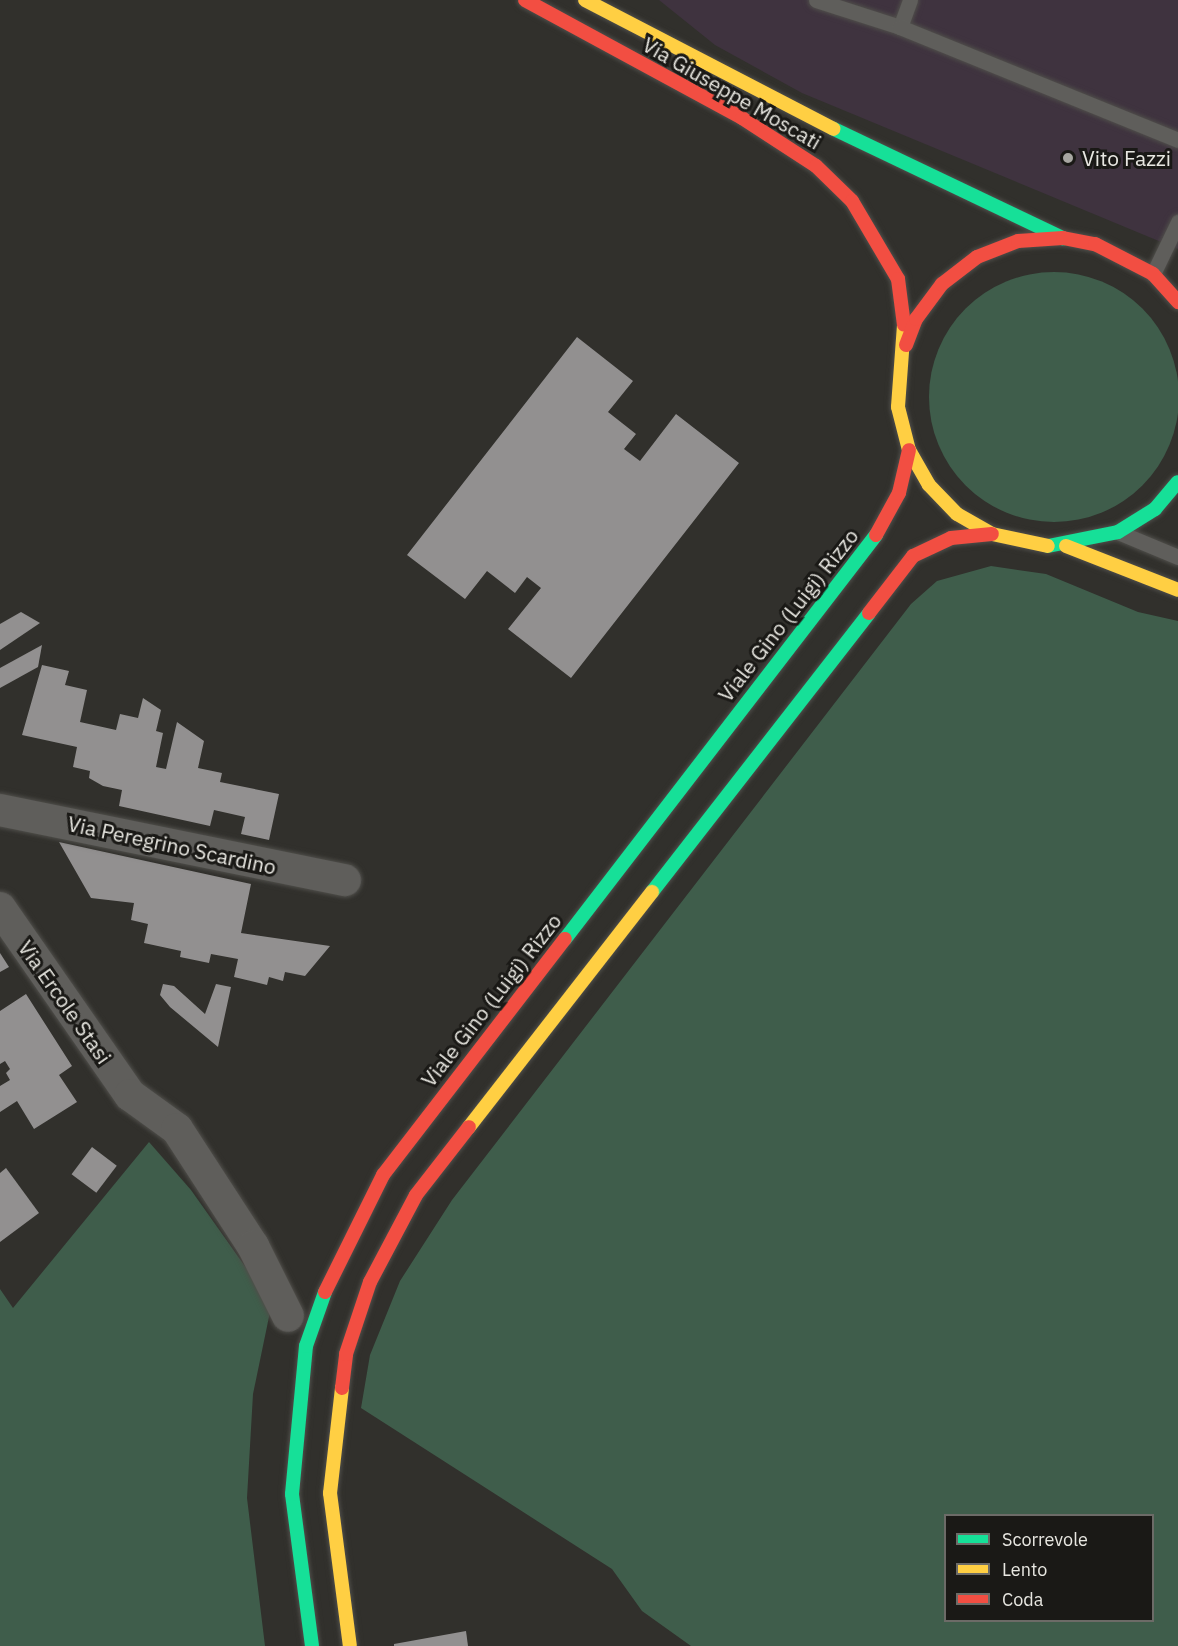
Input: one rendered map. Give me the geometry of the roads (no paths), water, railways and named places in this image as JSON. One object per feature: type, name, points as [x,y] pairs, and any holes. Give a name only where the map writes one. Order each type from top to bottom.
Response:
[{"type":"street","name":"Via Giuseppe Moscati","points":[[525,0],[742,118],[816,166],[852,201],[898,279],[904,314],[898,407],[909,450],[929,485],[957,514],[992,534],[1028,545],[1066,546],[1118,532],[1155,509],[1178,482]]},
{"type":"street","name":"Via Giuseppe Moscati","points":[[585,0],[758,92],[1063,238],[1106,248],[1153,274],[1176,297]]},
{"type":"street","name":"Via Giuseppe Moscati","points":[[901,361],[916,319],[942,284],[977,257],[1018,241],[1063,238]]},
{"type":"street","name":"Viale Gino (Luigi) Rizzo","points":[[312,1646],[292,1494],[306,1346],[333,1268],[383,1175],[882,527],[899,493],[909,450]]},
{"type":"street","points":[[350,1646],[330,1492],[346,1354],[370,1282],[416,1195],[913,556],[951,538],[992,534]]},
{"type":"street","name":"Via Giuseppe Moscati","points":[[1066,546],[1178,590]]},
{"type":"street","name":"Via Peregrino Scardino","points":[[0,810],[345,880]]},
{"type":"street","name":"Via Ercole Stasi","points":[[0,908],[130,1095],[177,1129],[253,1246],[288,1316]]},
{"type":"lane","points":[[816,0],[900,27],[1178,140]]},
{"type":"lane","points":[[900,27],[910,0]]},
{"type":"lane","points":[[1153,274],[1178,222]]},
{"type":"lane","points":[[1118,532],[1178,557]]},
{"type":"place","name":"Vito Fazzi","points":[[1068,158]]}]
